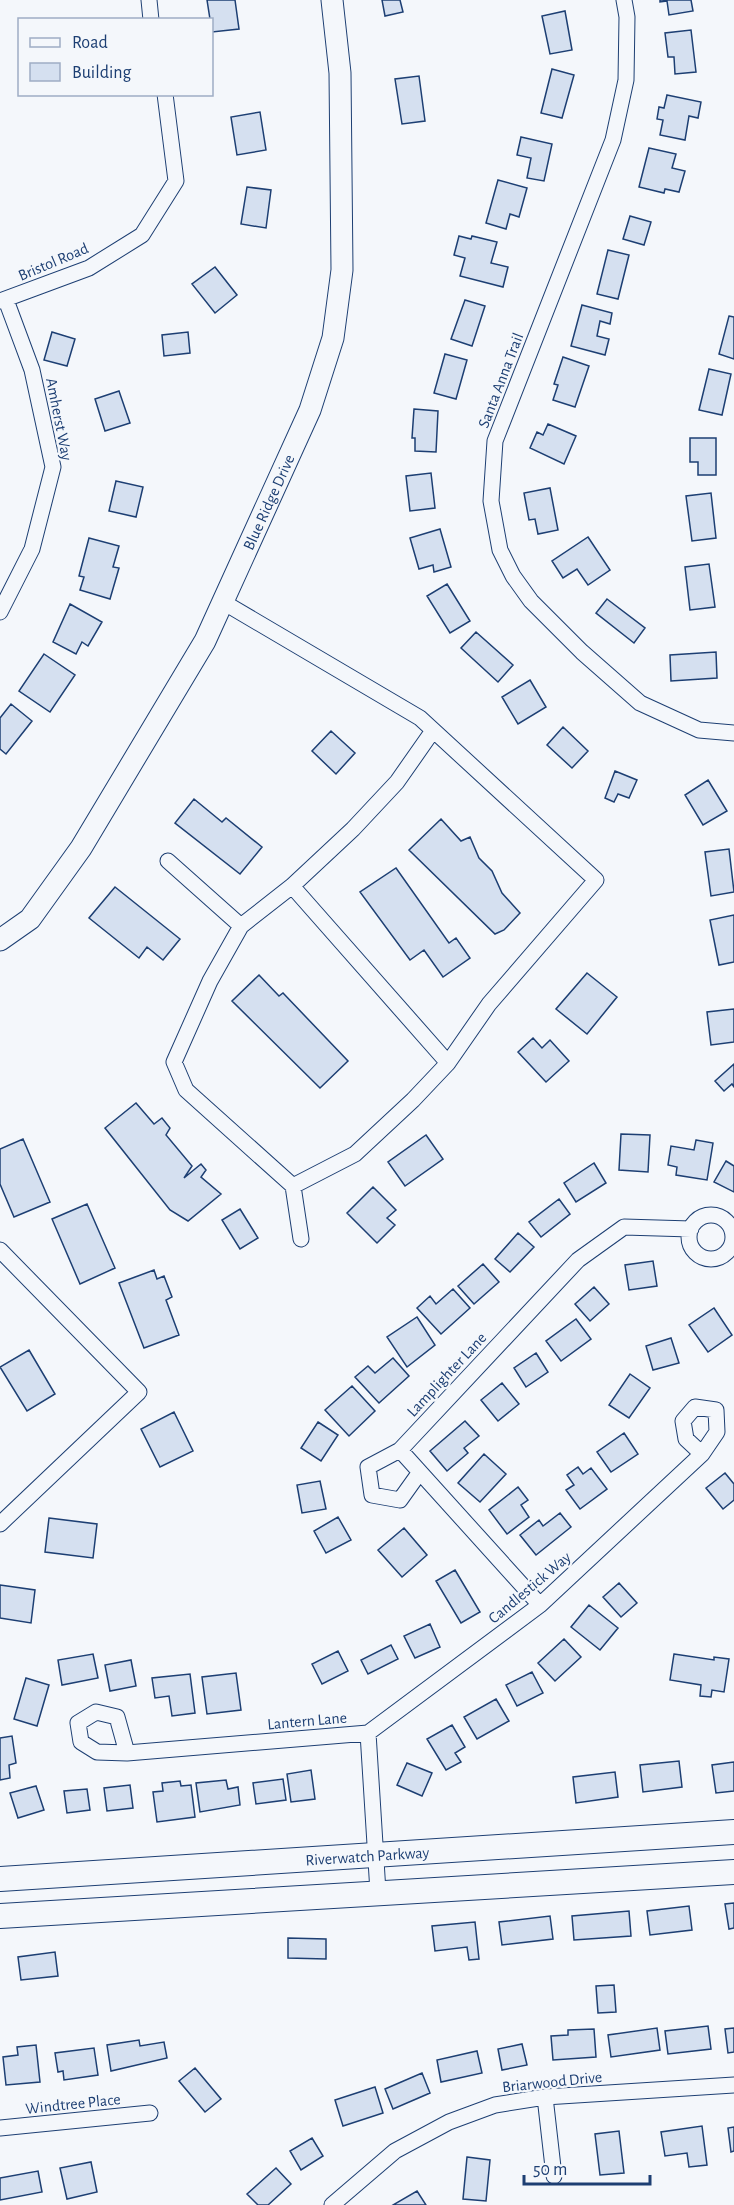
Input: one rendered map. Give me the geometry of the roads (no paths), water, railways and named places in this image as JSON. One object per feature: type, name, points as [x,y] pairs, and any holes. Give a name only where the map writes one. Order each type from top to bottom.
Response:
[{"type":"main road","name":"Riverwatch Parkway","points":[[0,1879],[734,1832]]},
{"type":"main road","points":[[0,1916],[734,1872]]},
{"type":"street","points":[[149,0],[151,18]]},
{"type":"street","name":"Blue Ridge Drive","points":[[0,940],[30,919],[81,848],[205,641],[310,410],[333,338],[342,270],[340,72],[332,0]]},
{"type":"street","name":"Santa Anna Trail","points":[[624,0],[627,17],[626,81],[613,140],[495,441],[491,501],[500,550],[513,576],[531,601],[582,652],[640,703],[699,730],[734,733]]},
{"type":"street","name":"Bristol Road","points":[[3,301],[88,268],[142,235],[176,181],[165,96]]},
{"type":"street","name":"Amherst Way","points":[[0,612],[32,549],[53,467],[32,370],[3,301]]},
{"type":"street","points":[[222,602],[420,718],[432,732],[596,880],[489,1004],[448,1064],[413,1100],[355,1154],[293,1186]]},
{"type":"street","points":[[301,1239],[293,1186],[186,1090],[174,1062],[210,981],[242,926],[292,885],[353,829],[397,782],[432,732]]},
{"type":"street","points":[[168,861],[242,926]]},
{"type":"street","points":[[292,885],[448,1064]]},
{"type":"street","name":"Lamplighter Lane","points":[[420,1472],[400,1500],[372,1495],[368,1467],[400,1450],[578,1260],[624,1227],[691,1229]]},
{"type":"street","points":[[0,1250],[139,1392],[0,1524]]},
{"type":"street","points":[[400,1450],[540,1605]]},
{"type":"street","name":"Candlestick Way","points":[[368,1733],[540,1605],[702,1454]]},
{"type":"street","name":"Lantern Lane","points":[[127,1754],[368,1733],[378,1892]]},
{"type":"street","name":"Briarwood Drive","points":[[333,2205],[395,2151],[449,2122],[495,2105],[545,2097],[734,2085]]},
{"type":"street","points":[[545,2097],[555,2176]]},
{"type":"street","name":"Windtree Place","points":[[0,2128],[150,2113]]}]
